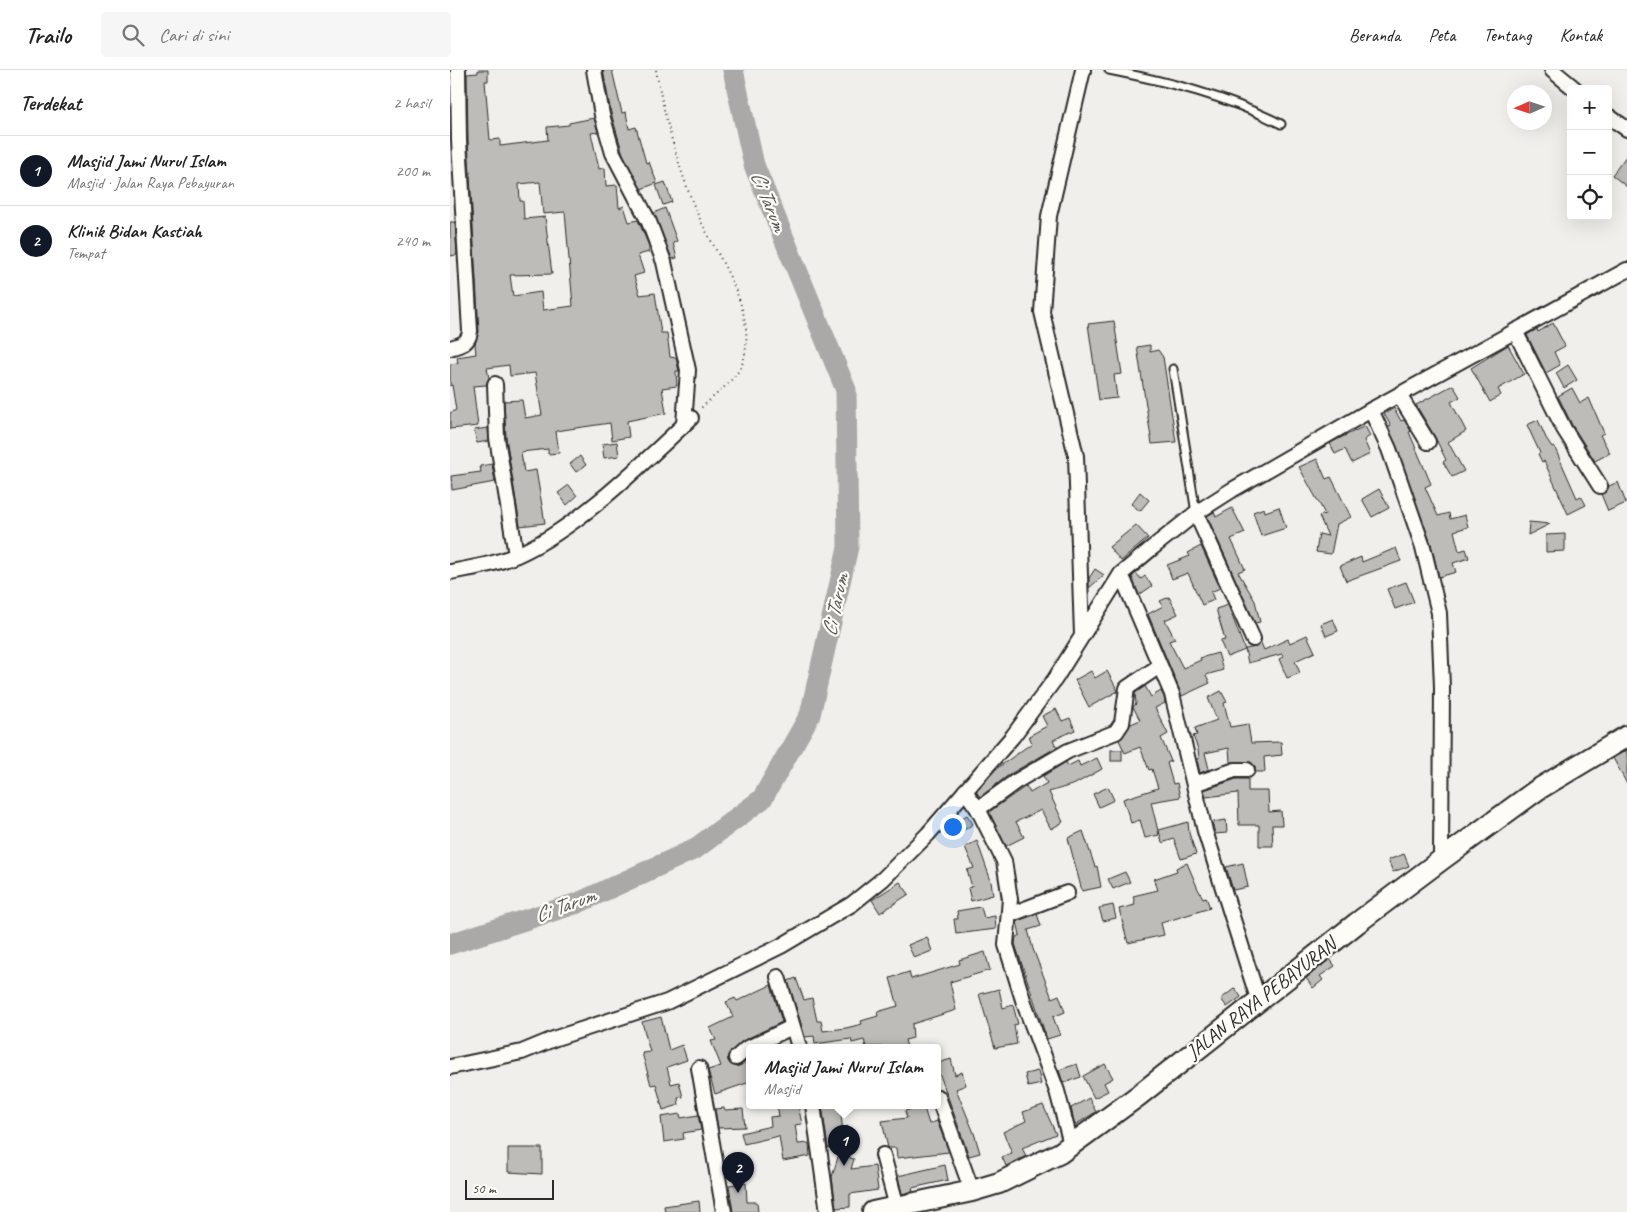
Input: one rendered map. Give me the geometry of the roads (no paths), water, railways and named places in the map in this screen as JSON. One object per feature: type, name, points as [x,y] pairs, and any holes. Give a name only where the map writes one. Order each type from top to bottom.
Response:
[{"type":"main road","name":"JALAN RAYA PEBAYURAN","points":[[873,1212],[972,1191],[999,1183],[1030,1169],[1072,1144],[1138,1096],[1357,923],[1441,860],[1537,790],[1627,736]]},
{"type":"street","points":[[450,348],[464,344],[469,338],[470,331],[459,140],[458,70]]},
{"type":"street","points":[[450,572],[516,555],[582,516],[689,419],[688,370],[664,262],[649,222],[613,153],[602,115],[594,70]]},
{"type":"street","points":[[1082,635],[1076,456],[1042,312],[1049,216],[1083,70]]},
{"type":"street","points":[[1552,70],[1570,85]]},
{"type":"street","points":[[1612,119],[1627,130]]},
{"type":"street","points":[[450,1067],[522,1052],[556,1038],[631,1015],[706,985],[781,946],[852,904],[883,879],[928,834],[1037,706],[1121,574],[1196,512],[1371,410],[1627,270]]},
{"type":"street","points":[[1516,331],[1564,429],[1600,486]]},
{"type":"street","points":[[495,384],[497,438],[516,555]]},
{"type":"street","points":[[1399,395],[1428,442]]},
{"type":"street","points":[[1371,410],[1389,449],[1423,547],[1439,613],[1442,687],[1441,860]]},
{"type":"street","points":[[1196,512],[1253,639]]},
{"type":"street","points":[[1121,574],[1158,666],[1172,694],[1208,840],[1259,1002]]},
{"type":"street","points":[[978,809],[1015,782],[1068,751],[1116,732],[1123,720],[1127,688],[1158,666]]},
{"type":"street","points":[[1194,784],[1236,770],[1247,770]]},
{"type":"street","points":[[965,792],[978,809],[1004,861],[1010,899],[1006,945],[1013,972],[1057,1091],[1072,1144]]},
{"type":"street","points":[[1009,915],[1068,893]]},
{"type":"street","points":[[778,977],[798,1044]]},
{"type":"street","points":[[756,1044],[792,1027]]},
{"type":"street","points":[[736,1058],[746,1049]]},
{"type":"street","points":[[699,1068],[724,1212]]},
{"type":"street","points":[[941,1104],[972,1191]]},
{"type":"street","points":[[814,1109],[828,1212]]},
{"type":"street","points":[[882,1155],[897,1207]]},
{"type":"lane","points":[[1109,70],[1178,84],[1247,107],[1281,124]]},
{"type":"lane","points":[[1172,369],[1196,512]]},
{"type":"waterway","name":"Ci Tarum","points":[[450,944],[578,903],[695,849],[762,799],[810,715],[848,547],[846,390],[754,165],[733,70]]},
{"type":"place","name":"Masjid Jami Nurul Islam","points":[[844,1166]]},
{"type":"place","name":"Klinik Bidan Kastiah","points":[[738,1193]]}]
